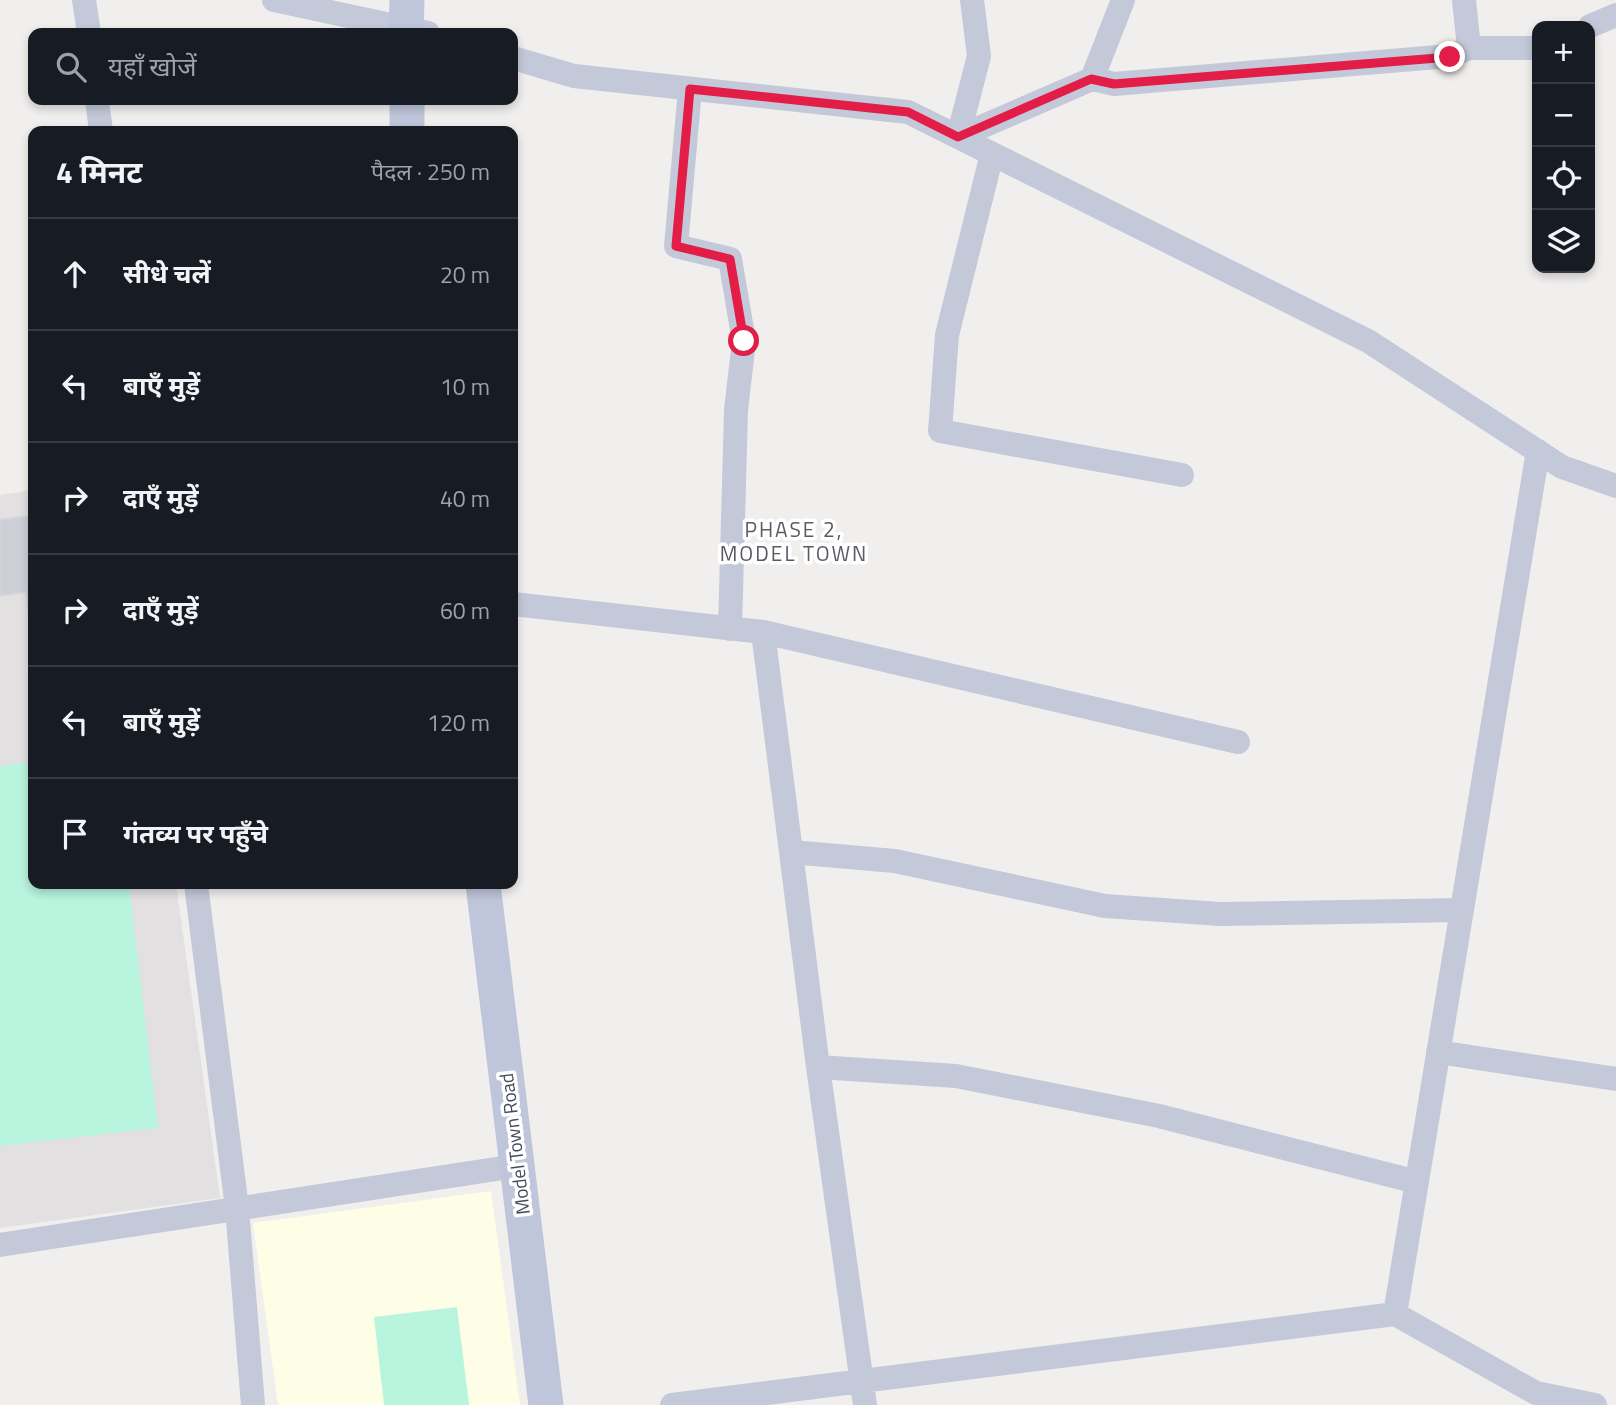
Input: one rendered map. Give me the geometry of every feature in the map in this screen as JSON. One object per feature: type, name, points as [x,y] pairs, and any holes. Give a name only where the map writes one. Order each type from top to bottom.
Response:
[{"type":"main road","points":[[407,105],[407,126]]},
{"type":"main road","name":"Model Town Road","points":[[484,889],[546,1405]]},
{"type":"street","points":[[85,0],[88,28]]},
{"type":"street","points":[[274,0],[412,23]]},
{"type":"street","points":[[958,137],[979,57],[972,0]]},
{"type":"street","points":[[1091,79],[1123,0]]},
{"type":"street","points":[[1464,0],[1469,48]]},
{"type":"street","points":[[1595,24],[1616,15]]},
{"type":"street","points":[[958,137],[1091,79],[1114,84],[1450,57],[1469,48],[1532,48]]},
{"type":"street","points":[[518,60],[573,76],[908,112],[1368,341],[1562,467],[1616,486]]},
{"type":"street","points":[[690,89],[676,246],[730,259],[744,341],[736,410],[730,629]]},
{"type":"street","points":[[98,105],[100,126]]},
{"type":"street","points":[[992,154],[947,335],[940,431],[1182,475]]},
{"type":"street","points":[[1395,1314],[1538,451]]},
{"type":"street","points":[[518,605],[763,632],[1238,742]]},
{"type":"street","points":[[763,632],[818,1067],[864,1393]]},
{"type":"street","points":[[791,852],[895,861],[1105,906],[1220,914],[1462,910]]},
{"type":"street","points":[[197,889],[237,1208],[253,1405]]},
{"type":"street","points":[[1438,1052],[1616,1079]]},
{"type":"street","points":[[818,1067],[956,1076],[1159,1116],[1417,1182]]},
{"type":"street","points":[[0,1245],[516,1166]]},
{"type":"street","points":[[672,1405],[864,1393],[1395,1314],[1536,1393],[1595,1405]]},
{"type":"shaded area","points":[[28,491],[28,889],[177,889],[220,1198],[0,1228],[0,495]]},
{"type":"shaded area","points":[[491,1191],[520,1405],[278,1405],[253,1223]]},
{"type":"green space","points":[[28,763],[28,889],[130,889],[158,1128],[0,1146],[0,766]]},
{"type":"green space","points":[[457,1307],[469,1405],[384,1405],[374,1317]]},
{"type":"building","points":[[28,517],[28,607],[26,592],[0,595],[0,520]]},
{"type":"district","name":"PHASE 2, MODEL TOWN","points":[[794,541]]},
{"type":"route","points":[[744,341],[730,259],[676,246],[690,89],[908,112],[958,137],[1091,79],[1114,84],[1450,57]]}]
